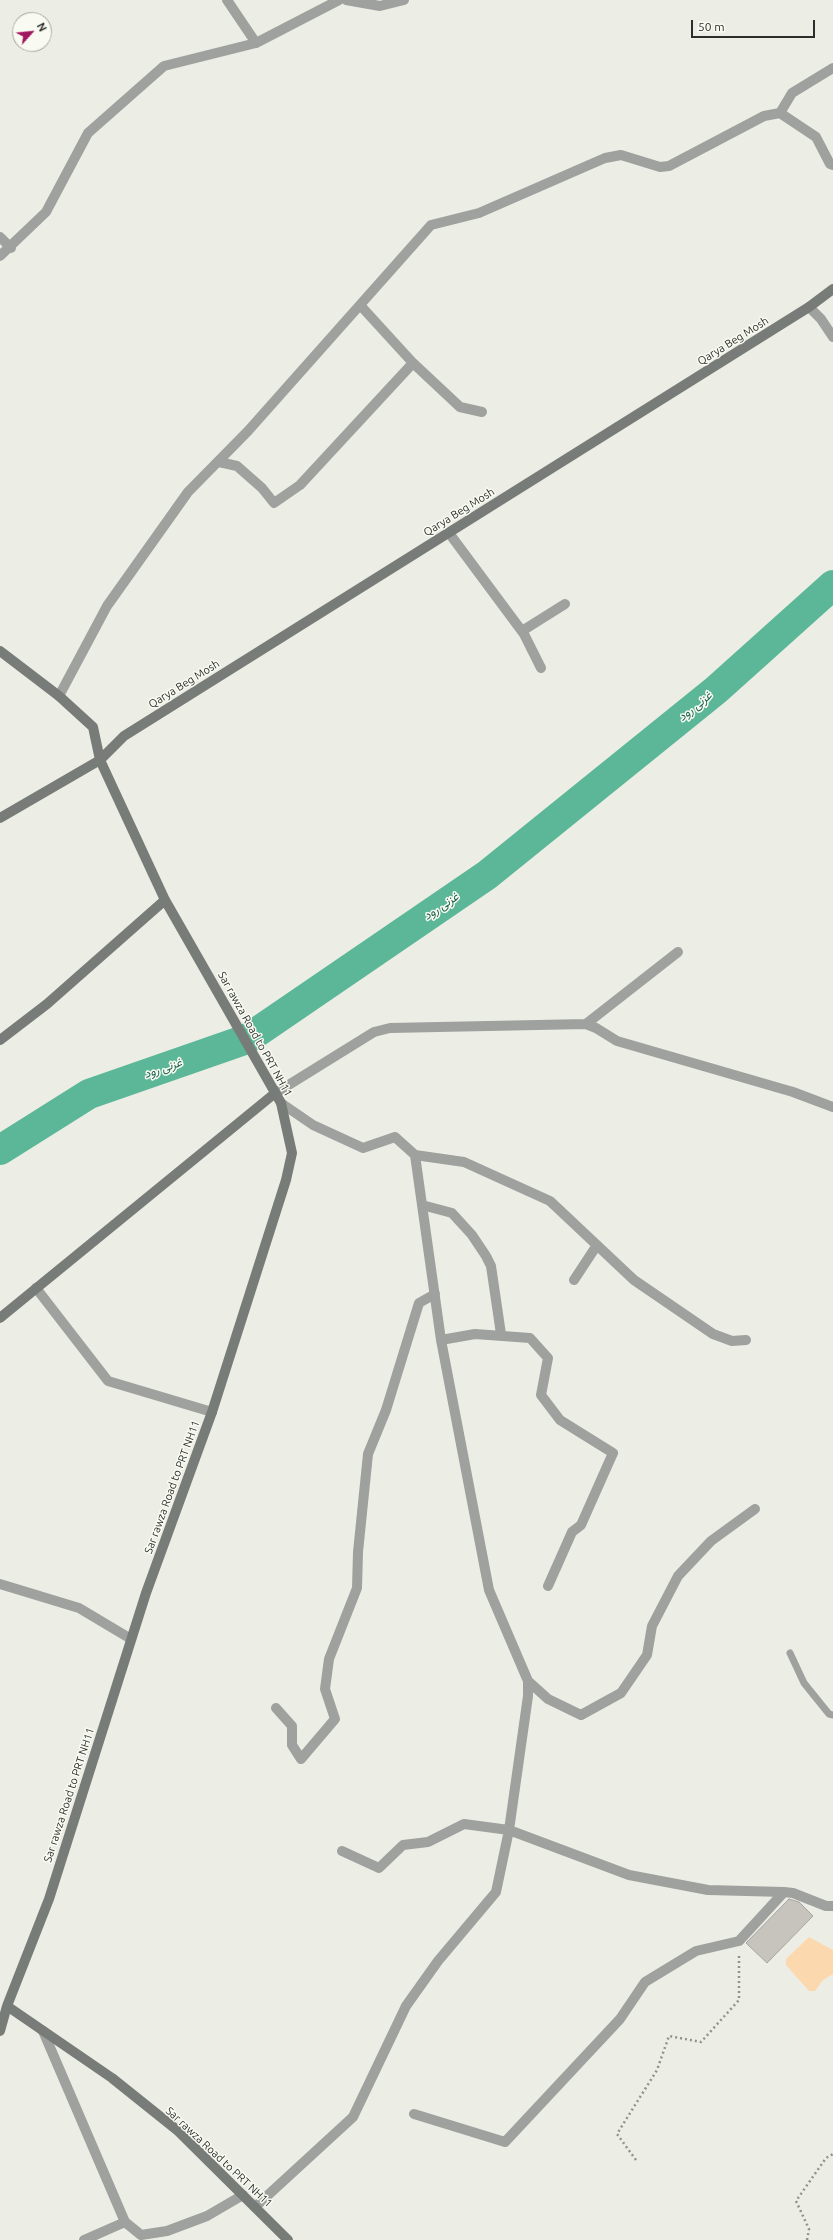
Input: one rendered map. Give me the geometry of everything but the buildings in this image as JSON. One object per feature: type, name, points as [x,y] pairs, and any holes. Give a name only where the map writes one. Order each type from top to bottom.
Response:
[{"type":"street","points":[[226,0],[256,43]]},
{"type":"street","points":[[0,256],[11,248],[46,212],[88,133],[164,66],[256,43],[339,0]]},
{"type":"street","points":[[346,0],[380,6],[404,0]]},
{"type":"street","points":[[780,113],[792,93],[833,68]]},
{"type":"street","points":[[59,696],[107,606],[188,492],[219,462],[431,225],[479,213],[605,158],[621,155],[660,166],[668,166],[764,116],[780,113],[816,137],[830,164],[833,165]]},
{"type":"street","points":[[0,237],[11,248]]},
{"type":"street","name":"Qarya Beg Mosh","points":[[100,760],[124,736],[809,308],[833,289]]},
{"type":"street","points":[[360,305],[413,363],[460,407],[482,412]]},
{"type":"street","points":[[809,308],[821,319],[833,337]]},
{"type":"street","points":[[219,462],[237,466],[262,488],[274,504],[300,485],[413,363]]},
{"type":"street","points":[[449,533],[522,631],[541,668]]},
{"type":"street","points":[[522,631],[565,604]]},
{"type":"street","name":"Sar rawza Road to PRT NH11","points":[[0,651],[59,696],[93,727],[100,760],[165,900],[274,1094],[281,1103],[292,1153],[286,1180],[212,1412],[131,1639],[49,1899],[7,2006],[112,2078],[177,2130],[288,2240]]},
{"type":"street","points":[[0,818],[100,760]]},
{"type":"street","points":[[0,1040],[47,1004],[165,900]]},
{"type":"street","points":[[586,1024],[678,952]]},
{"type":"street","points":[[0,1318],[274,1094],[374,1032],[390,1028],[586,1024],[596,1028],[617,1041],[792,1092],[833,1107]]},
{"type":"street","points":[[281,1103],[314,1125],[363,1148],[395,1137],[416,1155],[464,1162],[550,1201],[634,1280],[713,1334],[732,1341],[746,1340]]},
{"type":"street","points":[[255,2207],[353,2117],[406,2006],[438,1961],[496,1892],[509,1830],[528,1696],[528,1681],[489,1590],[442,1340],[416,1155]]},
{"type":"street","points":[[422,1205],[452,1213],[472,1235],[486,1256],[491,1266],[501,1334]]},
{"type":"street","points":[[574,1280],[597,1245]]},
{"type":"street","points":[[36,1288],[108,1381],[212,1412]]},
{"type":"street","points":[[276,1708],[292,1726],[292,1745],[301,1760],[335,1719],[325,1689],[329,1659],[357,1588],[358,1552],[368,1454],[386,1410],[419,1303],[435,1294]]},
{"type":"street","points":[[442,1340],[475,1334],[501,1334],[530,1338],[548,1358],[541,1395],[560,1420],[613,1453],[581,1525],[572,1532],[548,1586]]},
{"type":"street","points":[[528,1681],[548,1699],[581,1715],[621,1693],[646,1655],[652,1626],[678,1576],[711,1541],[755,1509]]},
{"type":"street","points":[[0,1584],[79,1608],[131,1639]]},
{"type":"street","points":[[342,1851],[379,1868],[403,1845],[428,1842],[464,1824],[509,1830],[629,1875],[708,1890],[784,1892],[826,1906],[833,1906]]},
{"type":"street","points":[[414,2114],[505,2142],[620,2019],[645,1982],[696,1951],[739,1941],[784,1892]]},
{"type":"street","points":[[0,2031],[7,2006]]},
{"type":"street","points":[[43,2031],[125,2222],[141,2235],[166,2231],[208,2216],[243,2196]]},
{"type":"street","points":[[84,2240],[125,2222]]},
{"type":"lane","points":[[790,1653],[804,1683],[829,1714],[833,1715]]},
{"type":"path","points":[[636,2160],[616,2134],[657,2070],[670,2036],[701,2042],[739,2000],[739,1941]]},
{"type":"path","points":[[807,2240],[809,2229],[796,2201],[826,2158],[833,2154]]},
{"type":"shaded area","points":[[809,1937],[833,1950],[833,1974],[823,1980],[815,1991],[809,1991],[786,1965],[786,1959]]},
{"type":"waterway","name":"غزنی رود","points":[[0,1150],[89,1094],[247,1039],[487,875],[716,690],[833,585]]}]
